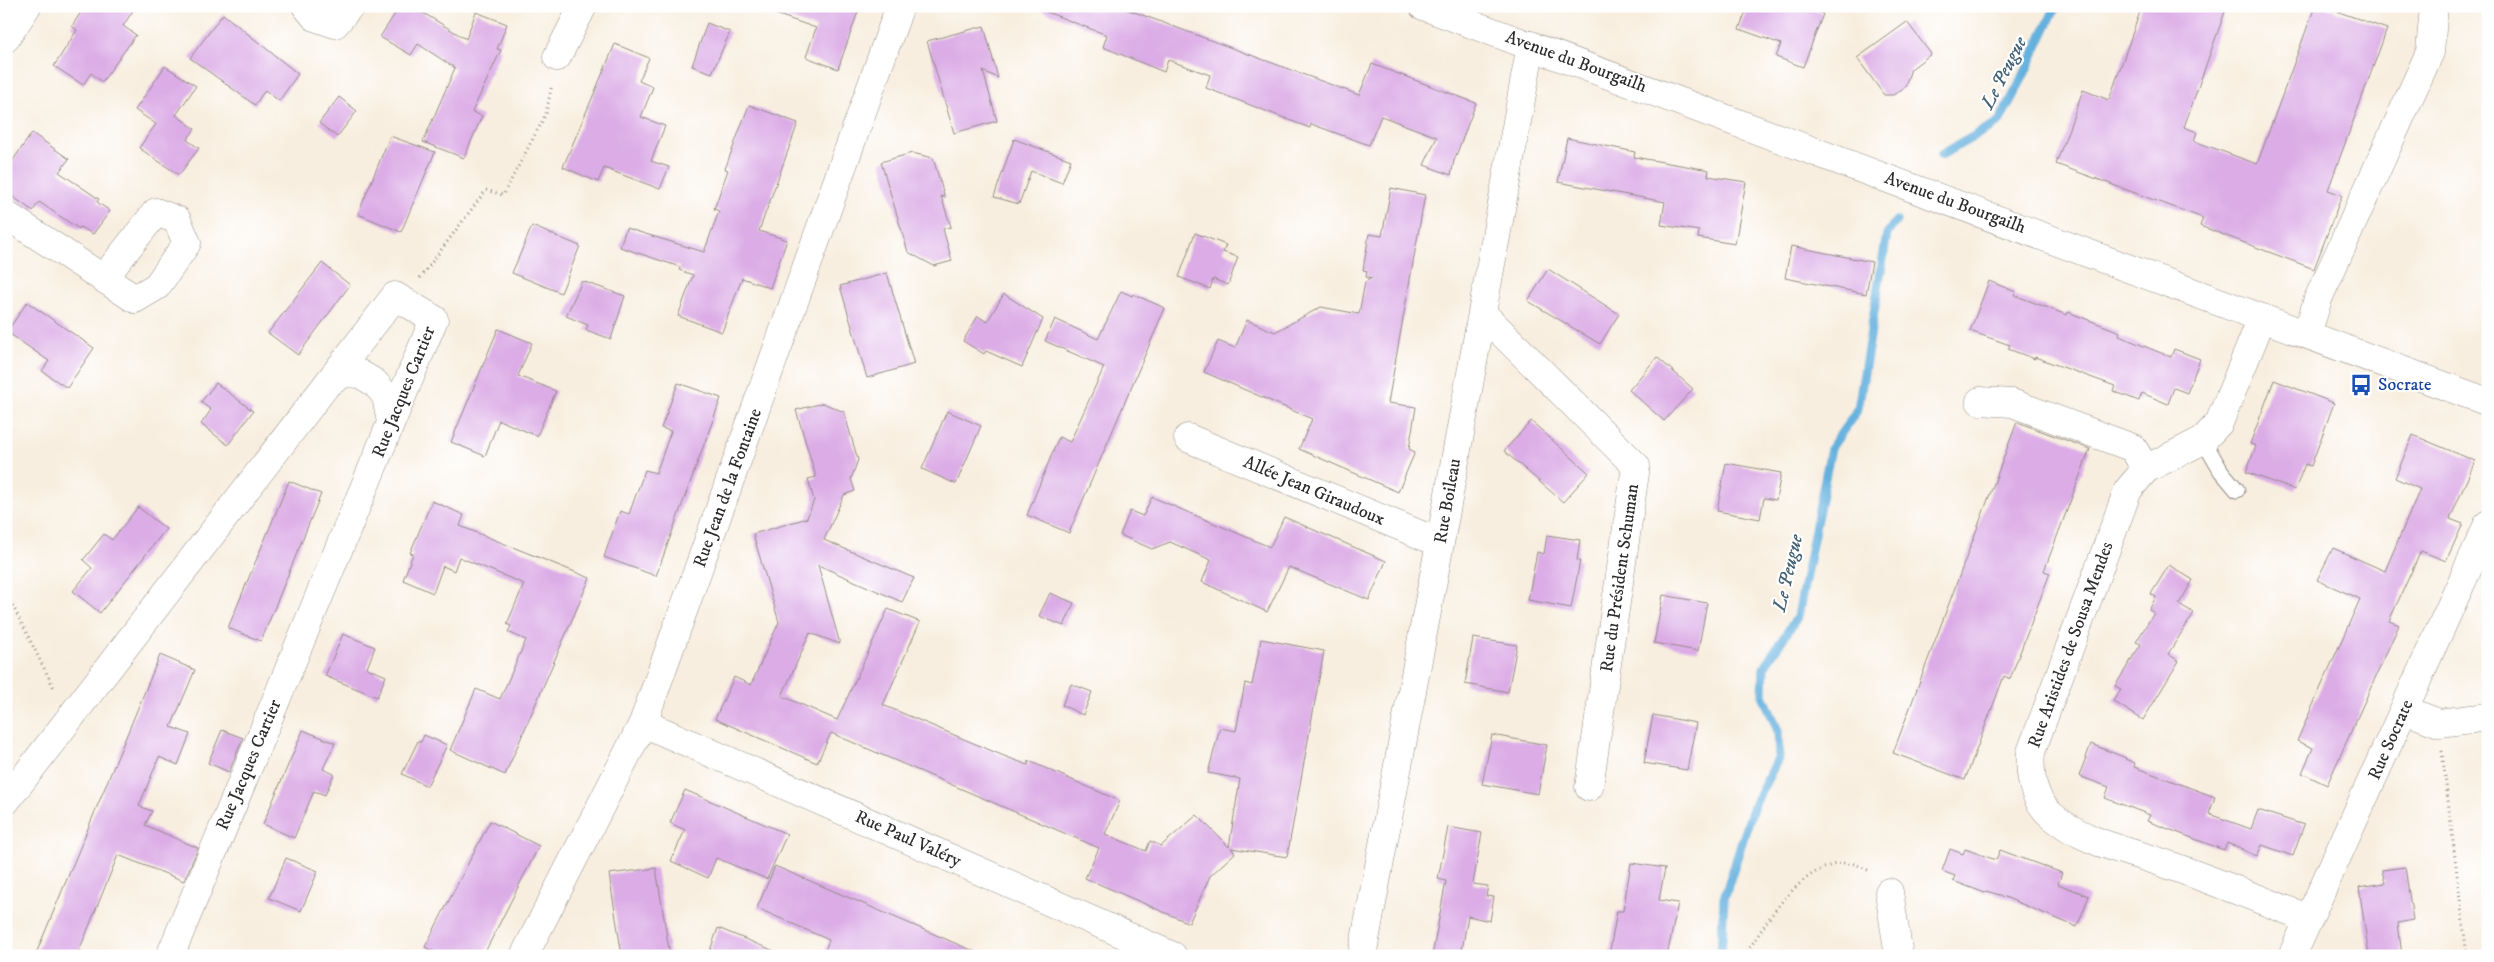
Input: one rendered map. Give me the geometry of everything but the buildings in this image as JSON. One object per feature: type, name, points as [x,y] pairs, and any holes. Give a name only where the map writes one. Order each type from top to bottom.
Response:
[{"type":"street","points":[[6,38],[28,6]]},
{"type":"street","points":[[306,6],[315,17],[335,24],[350,6]]},
{"type":"street","points":[[557,57],[583,6]]},
{"type":"street","name":"Rue Jean de la Fontaine","points":[[524,956],[644,723],[900,6]]},
{"type":"street","name":"Avenue du Bourgailh","points":[[1423,6],[2488,402]]},
{"type":"street","points":[[2307,334],[2318,299],[2430,52],[2436,7]]},
{"type":"street","name":"Rue Boileau","points":[[1362,956],[1531,45]]},
{"type":"street","points":[[6,215],[103,279]]},
{"type":"street","points":[[6,801],[70,721],[395,296],[403,301]]},
{"type":"street","name":"Rue Jacques Cartier","points":[[170,956],[434,319],[403,301]]},
{"type":"street","name":"Rue du Président Schuman","points":[[1482,313],[1636,466],[1589,787]]},
{"type":"street","name":"Rue Aristides de Sousa Mendes","points":[[2262,318],[2219,423],[2203,440],[2146,469],[2128,490],[2031,752],[2029,772],[2036,794],[2050,814],[2089,836],[2309,919]]},
{"type":"street","points":[[330,382],[344,373],[360,374],[375,383],[386,396],[391,422]]},
{"type":"street","points":[[1980,401],[2012,403],[2133,448],[2146,469]]},
{"type":"street","name":"Allée Jean Giraudoux","points":[[1188,438],[1440,543]]},
{"type":"street","name":"Rue Socrate","points":[[2292,956],[2488,524]]},
{"type":"street","points":[[2405,710],[2439,723],[2488,716]]},
{"type":"street","name":"Rue Paul Valéry","points":[[644,723],[1173,956]]},
{"type":"street","points":[[1889,892],[1899,956]]},
{"type":"lane","points":[[2203,440],[2221,471],[2237,490]]},
{"type":"path","points":[[403,301],[486,190],[503,195],[546,114],[557,57]]},
{"type":"path","points":[[6,592],[70,721]]},
{"type":"path","points":[[2439,723],[2467,956]]},
{"type":"path","points":[[1745,956],[1761,929],[1795,886],[1824,868],[1851,863],[1871,872],[1889,892]]},
{"type":"waterway","name":"Le Peugue","points":[[1941,155],[1999,122],[2023,77],[2056,6]]},
{"type":"waterway","name":"Le Peugue","points":[[1721,956],[1724,898],[1754,805],[1779,757],[1778,731],[1763,695],[1764,667],[1798,616],[1831,448],[1858,409],[1887,234],[1896,221]]},
{"type":"place","name":"Socrate","points":[[2361,385]]}]
